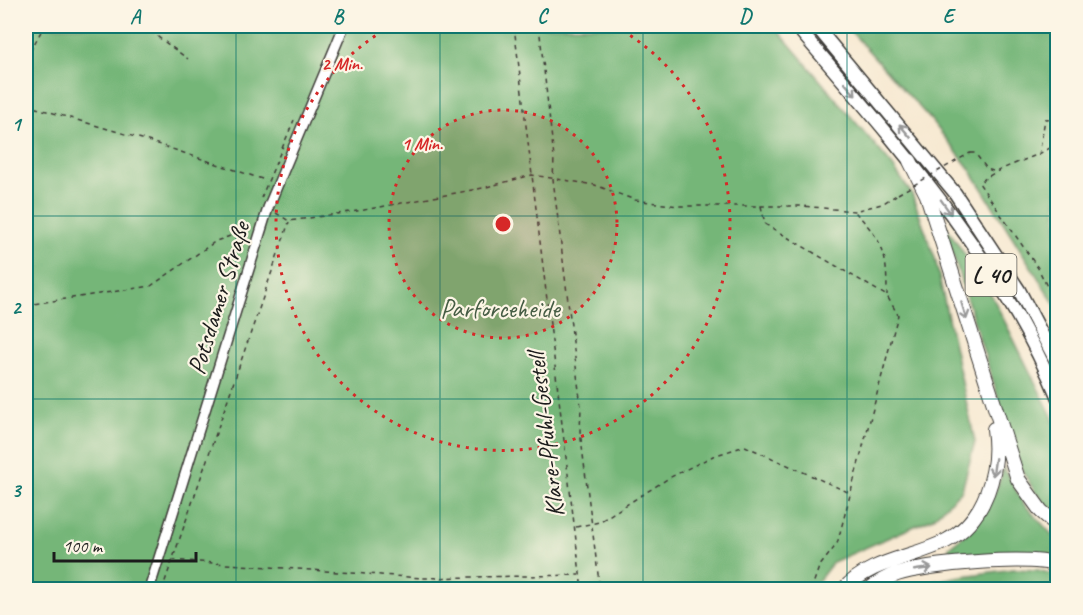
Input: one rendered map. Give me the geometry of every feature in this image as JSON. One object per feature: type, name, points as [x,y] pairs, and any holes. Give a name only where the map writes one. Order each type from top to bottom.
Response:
[{"type":"highway","name":"L 40","points":[[795,26],[910,160],[944,204],[1009,302],[1058,398]]},
{"type":"highway","name":"L 40","points":[[816,26],[955,193],[1019,290],[1058,365]]},
{"type":"highway","points":[[910,160],[927,195],[1018,478],[1041,511],[1058,526]]},
{"type":"highway","points":[[843,590],[875,566],[948,540],[969,522],[984,501],[993,475],[996,447],[988,388]]},
{"type":"highway","points":[[869,590],[897,574],[917,570],[1014,560],[1047,561],[1058,565]]},
{"type":"street","name":"Potsdamer Straße","points":[[149,590],[268,208],[344,26]]},
{"type":"path","points":[[26,59],[44,26]]},
{"type":"path","points":[[143,26],[188,59]]},
{"type":"path","name":"Klare-Pfuhl-Gestell","points":[[514,26],[582,590]]},
{"type":"path","points":[[539,26],[554,158],[553,179],[600,590]]},
{"type":"path","points":[[26,105],[142,139],[267,181]]},
{"type":"path","points":[[1038,156],[1045,119],[1058,118]]},
{"type":"path","points":[[1058,143],[1038,156],[993,171],[979,183],[1038,268],[1058,309]]},
{"type":"path","points":[[268,208],[290,221],[483,188],[532,176],[595,186],[635,200],[678,206],[760,206],[854,211],[882,204],[970,153],[975,153],[987,169],[993,171]]},
{"type":"path","points":[[760,206],[765,224],[887,296]]},
{"type":"path","points":[[811,590],[819,567],[837,544],[898,315],[887,296],[886,257],[876,233],[854,211]]},
{"type":"path","points":[[162,590],[290,221]]},
{"type":"path","points":[[26,305],[151,286],[216,241],[251,229]]},
{"type":"path","points":[[574,527],[599,522],[669,478],[713,456],[745,446],[851,494]]},
{"type":"path","points":[[172,560],[422,578],[580,575]]},
{"type":"green space","name":"Parforceheide","points":[[26,26],[774,26],[892,165],[912,194],[935,258],[975,442],[962,490],[933,518],[833,562],[812,589],[26,589]]},
{"type":"green space","points":[[846,26],[1057,26],[1057,308],[969,168],[931,120]]},
{"type":"green space","points":[[942,220],[992,296],[1052,416],[1057,431],[1057,516],[1035,492],[1020,467]]},
{"type":"green space","points":[[1004,468],[1023,503],[1057,540],[1057,559],[1030,554],[950,555],[949,547],[960,539],[984,513],[995,493]]},
{"type":"green space","points":[[1013,569],[1038,570],[1056,575],[1057,589],[899,589],[956,577]]}]
